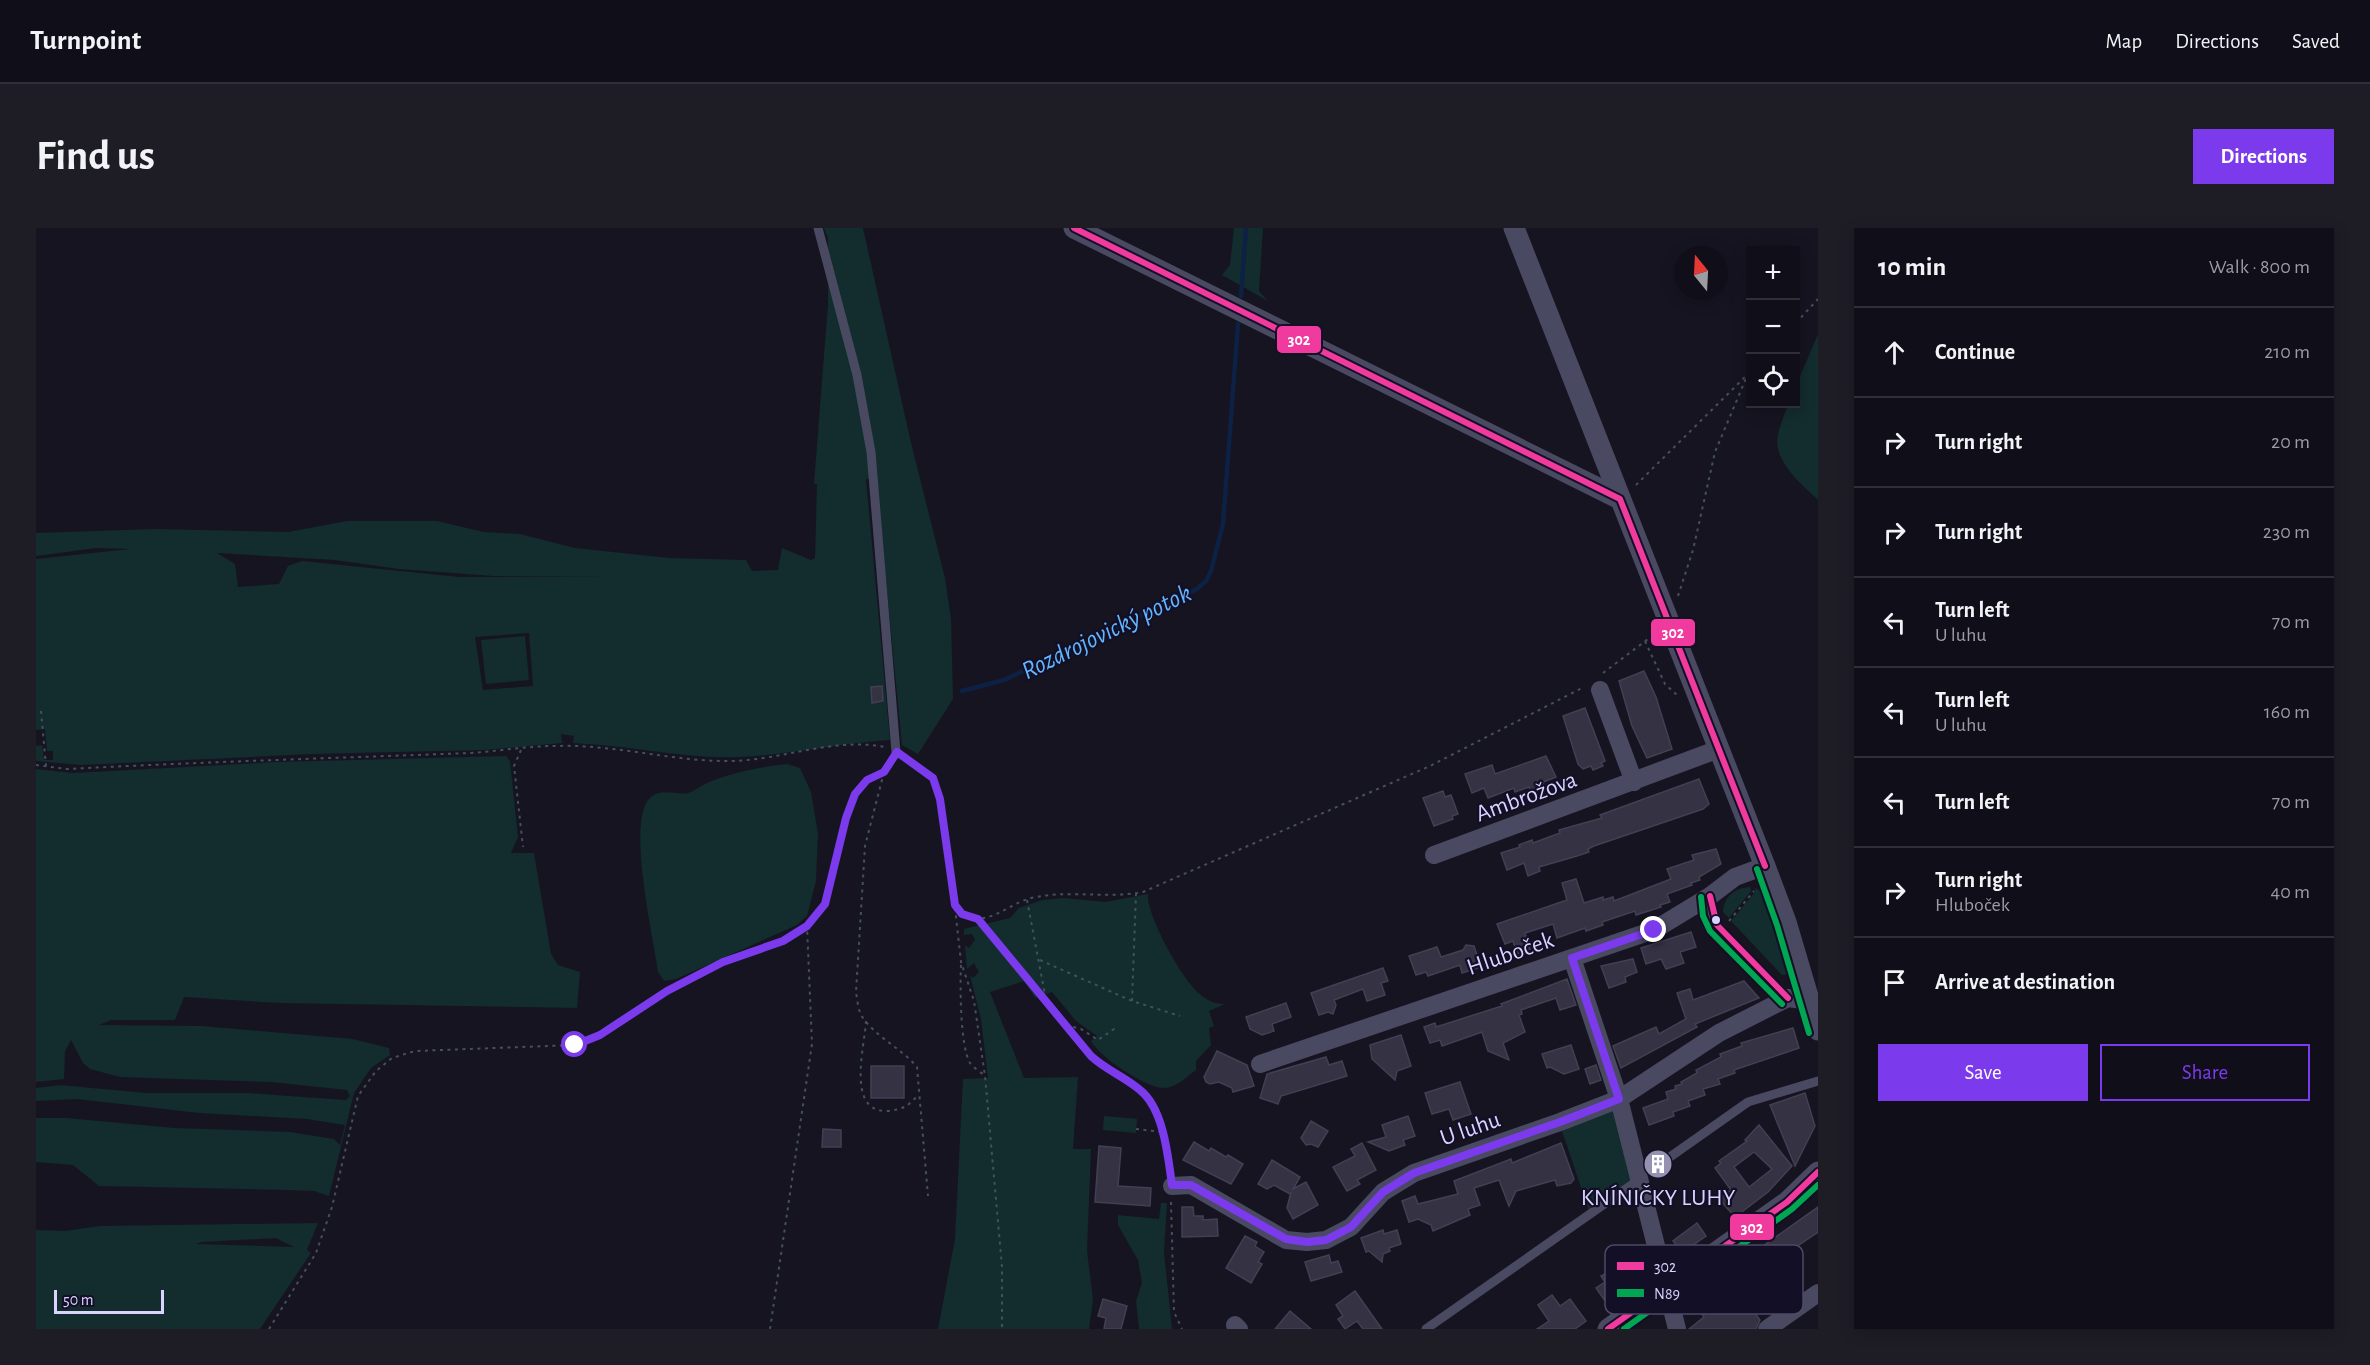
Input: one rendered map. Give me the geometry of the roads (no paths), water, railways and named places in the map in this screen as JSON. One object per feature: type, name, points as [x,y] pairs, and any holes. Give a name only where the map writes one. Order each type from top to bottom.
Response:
[{"type":"street","points":[[1074,228],[1620,499]]},
{"type":"street","points":[[1514,228],[1765,866],[1811,1001],[1818,1030]]},
{"type":"street","points":[[1595,684],[1634,782]]},
{"type":"street","name":"Ambrožova","points":[[1434,855],[1719,749]]},
{"type":"street","name":"Hluboček","points":[[1260,1064],[1654,930],[1710,896],[1735,877],[1765,866]]},
{"type":"street","points":[[1572,958],[1619,1099],[1655,1245]]},
{"type":"street","points":[[1788,998],[1811,1001]]},
{"type":"street","name":"U luhu","points":[[1172,1185],[1191,1185],[1286,1239],[1307,1242],[1326,1240],[1351,1227],[1383,1192],[1414,1173],[1619,1099],[1719,1033],[1788,998]]},
{"type":"street","points":[[1726,1245],[1787,1202],[1818,1172]]},
{"type":"street","points":[[1803,1307],[1818,1293]]},
{"type":"street","points":[[1608,1329],[1629,1314]]},
{"type":"street","points":[[1673,1314],[1677,1329]]},
{"type":"street","points":[[1767,1329],[1786,1323]]},
{"type":"lane","points":[[818,228],[857,375],[871,452],[897,752]]},
{"type":"lane","points":[[1710,896],[1712,913],[1717,925],[1788,998]]},
{"type":"lane","points":[[1425,1329],[1640,1179],[1645,1165],[1655,1159],[1670,1157],[1748,1102],[1818,1081]]},
{"type":"waterway","name":"Rozdrojovický potok","points":[[1241,296],[1246,228]]},
{"type":"waterway","name":"Rozdrojovický potok","points":[[962,691],[1004,680],[1197,589],[1206,581],[1211,571],[1223,524],[1238,324]]},
{"type":"place","name":"KNÍNIČKY LUHY","points":[[1658,1164]]}]
